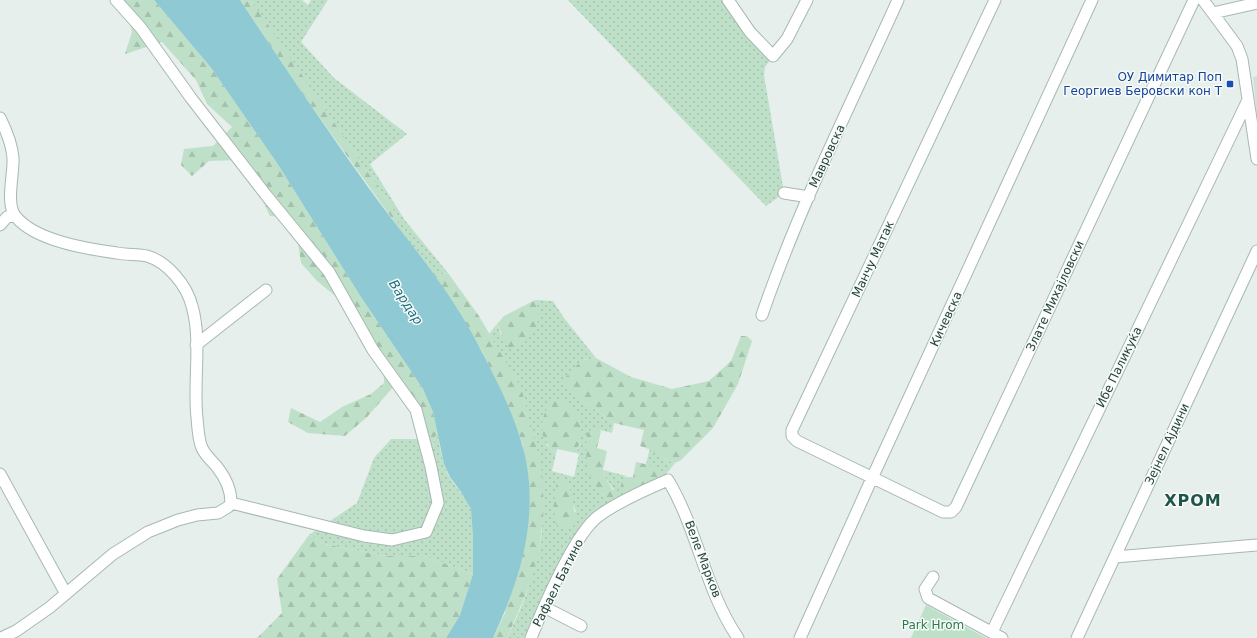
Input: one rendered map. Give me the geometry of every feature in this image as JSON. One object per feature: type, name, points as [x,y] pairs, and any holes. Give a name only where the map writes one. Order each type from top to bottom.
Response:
[{"type":"street","points":[[116,0],[141,28],[191,98],[266,196],[329,272],[373,350],[416,410],[431,467],[438,503],[426,532],[392,540],[364,536],[231,503]]},
{"type":"street","points":[[728,0],[750,32],[773,56],[788,38],[807,0]]},
{"type":"street","name":"Мавровска","points":[[762,315],[777,272],[809,197],[898,0]]},
{"type":"street","name":"Манчу Матак","points":[[872,476],[797,441],[792,436],[792,430],[995,0]]},
{"type":"street","name":"Кичевска","points":[[800,638],[872,476],[1092,0]]},
{"type":"street","name":"Злате Михајловски","points":[[872,476],[943,512],[952,512],[956,507],[1194,0]]},
{"type":"street","points":[[1203,0],[1236,46],[1242,59],[1247,102],[1257,159]]},
{"type":"street","points":[[1213,13],[1257,3]]},
{"type":"street","name":"Ибе Паликуќа","points":[[933,577],[924,593],[928,598],[997,635],[1247,102]]},
{"type":"street","points":[[0,118],[8,134],[13,158],[10,190],[14,216],[34,231],[76,246],[117,253],[147,256],[156,260],[171,272],[187,292],[195,320],[197,419],[202,448],[224,478],[229,489],[231,503]]},
{"type":"street","points":[[784,193],[809,197]]},
{"type":"street","points":[[0,225],[7,217],[14,216]]},
{"type":"street","name":"Зејнел Ајдини","points":[[1077,638],[1257,251]]},
{"type":"street","points":[[196,345],[266,290]]},
{"type":"street","points":[[0,474],[66,594]]},
{"type":"street","name":"Рафаел Батино","points":[[531,638],[544,607],[575,546],[595,519],[605,512],[668,480]]},
{"type":"street","name":"Веле Марков","points":[[668,480],[685,512],[715,594],[738,638]]},
{"type":"street","points":[[1,638],[16,631],[66,594],[113,554],[148,532],[178,520],[223,511],[231,503]]},
{"type":"street","points":[[1115,556],[1257,545]]},
{"type":"street","points":[[544,607],[581,626]]},
{"type":"shaded area","points":[[1257,76],[1257,117],[1253,77]]},
{"type":"green space","points":[[125,0],[154,0],[212,69],[277,163],[361,297],[423,389],[433,412],[437,431],[429,461],[419,456],[418,436],[413,418],[406,401],[395,385],[367,417],[345,436],[308,433],[288,422],[291,408],[320,422],[342,407],[371,394],[384,383],[383,354],[360,322],[339,299],[317,281],[301,263],[292,218],[270,216],[251,177],[238,160],[209,161],[192,176],[181,165],[184,149],[213,146],[232,127],[207,104],[196,80],[162,42],[125,54],[132,32]]},
{"type":"green space","points":[[240,0],[250,0],[262,16],[398,217],[398,227],[309,103]]},
{"type":"green space","points":[[250,0],[302,0],[308,5],[311,0],[328,0],[301,42],[334,78],[407,134],[370,164],[404,219],[448,273],[434,276],[398,227],[398,217]]},
{"type":"green space","points":[[568,0],[728,0],[773,56],[765,67],[764,75],[784,193],[766,206]]},
{"type":"green space","points":[[448,273],[479,316],[521,388],[541,463],[544,507],[539,553],[531,582],[507,638],[493,638],[505,613],[523,445],[507,405],[482,351],[452,301],[434,276]]},
{"type":"green space","points":[[535,300],[553,301],[564,318],[596,358],[582,360],[581,400],[614,423],[612,433],[593,428],[589,447],[588,463],[589,470],[596,486],[602,495],[614,490],[605,477],[603,470],[627,476],[624,477],[625,497],[588,527],[531,638],[507,638],[529,586],[537,560],[542,532],[516,380],[489,334],[497,324],[501,335],[538,310]],"holes":[[[546,444],[580,444],[576,453],[579,454],[574,477],[552,471],[556,454]],[[569,483],[571,498],[576,512],[555,520]]]},
{"type":"green space","points":[[535,300],[539,316],[537,326],[527,339],[514,348],[509,349],[497,324],[504,316]]},
{"type":"green space","points":[[741,336],[747,336],[752,341],[738,384],[713,428],[681,460],[675,463],[649,449],[640,446],[644,430],[614,423],[581,400],[562,381],[582,360],[596,358],[631,377],[672,389],[709,381],[731,361]]},
{"type":"green space","points":[[553,398],[570,405],[580,418],[581,435],[576,453],[557,449],[556,454],[545,440],[542,427],[543,420],[548,406]]},
{"type":"green space","points":[[593,428],[598,428],[601,431],[597,448],[607,451],[603,470],[605,477],[618,499],[613,502],[598,490],[593,482],[587,463],[587,433]]},
{"type":"green space","points":[[437,431],[449,476],[467,501],[473,517],[473,574],[425,556],[386,556],[324,544],[309,535],[357,503],[374,458],[391,439],[419,439],[429,461]]},
{"type":"green space","points":[[650,448],[667,460],[675,463],[662,479],[646,464]]},
{"type":"green space","points":[[636,462],[652,466],[658,471],[662,479],[625,497],[621,490],[622,483],[624,477],[633,477]]},
{"type":"green space","points":[[563,480],[569,483],[575,514],[575,525],[569,529],[558,529],[554,511],[557,481]]},
{"type":"green space","points":[[309,535],[324,544],[386,556],[425,556],[473,574],[460,615],[446,638],[257,638],[282,613],[277,579]]},
{"type":"green space","name":"Park Hrom","points":[[926,605],[986,638],[911,638]]},
{"type":"water","name":"Вардар","points":[[154,0],[240,0],[352,164],[443,287],[479,346],[502,392],[516,425],[526,459],[529,483],[530,504],[528,524],[521,563],[509,601],[493,638],[446,638],[460,615],[473,574],[471,509],[450,477],[444,464],[433,412],[423,389],[361,297],[277,163],[212,69]]},
{"type":"place","name":"ОУ Димитар Поп Георгиев Беровски кон Т","points":[[1230,84]]},
{"type":"district","name":"ХРОМ","points":[[1193,500]]}]
